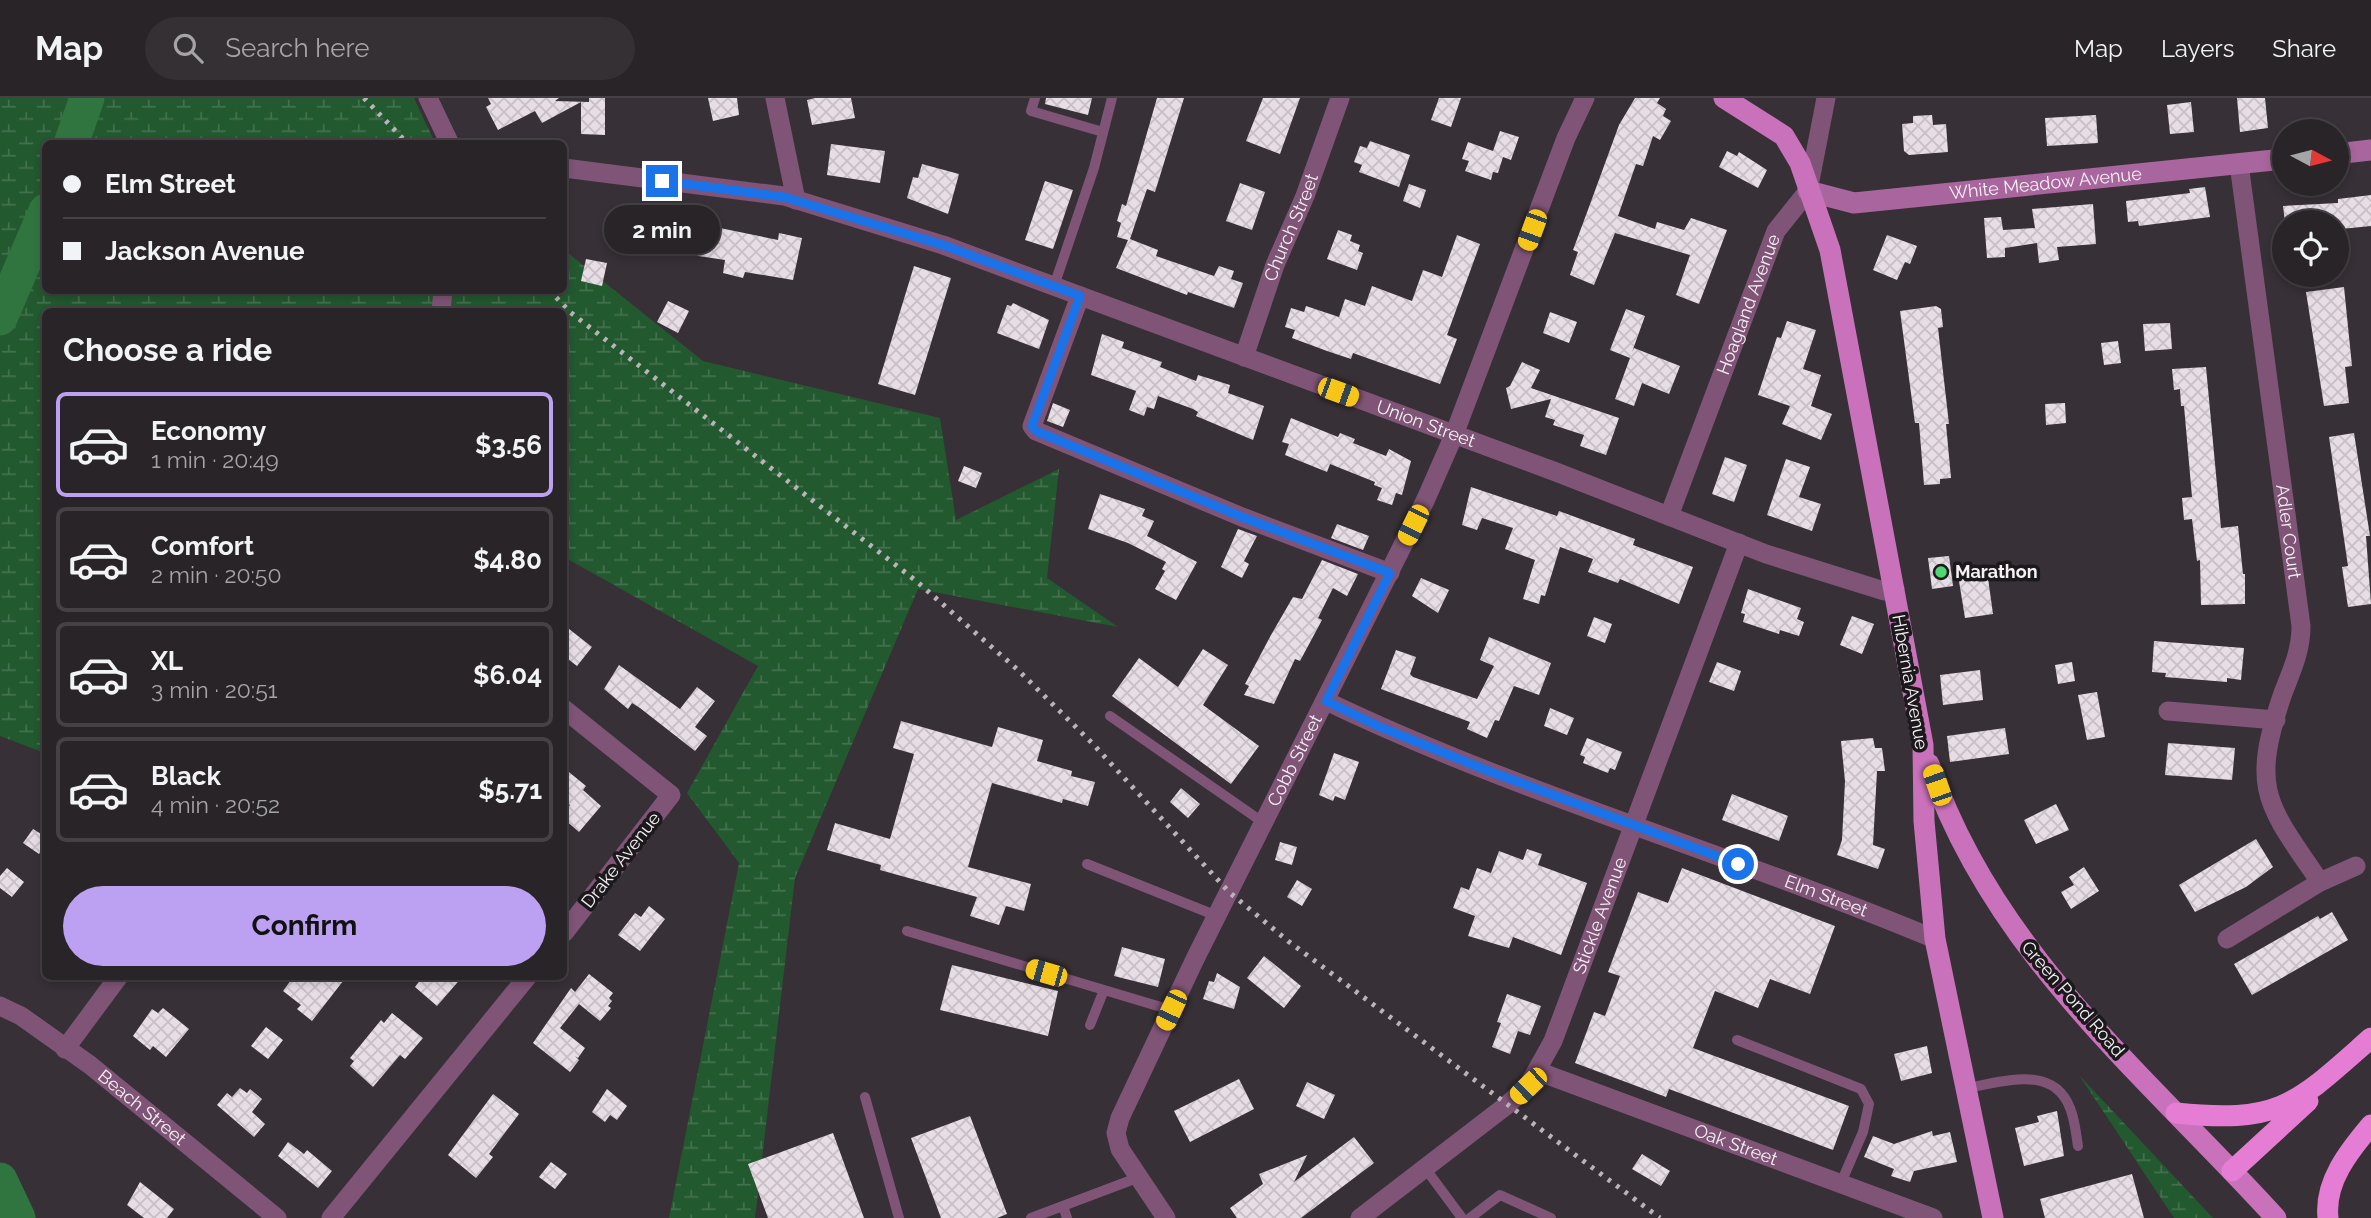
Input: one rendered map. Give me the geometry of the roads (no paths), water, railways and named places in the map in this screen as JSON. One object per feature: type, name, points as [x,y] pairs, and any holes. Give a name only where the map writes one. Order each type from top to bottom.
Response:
[{"type":"highway","points":[[2176,1113],[2238,1117],[2262,1114],[2298,1099],[2371,1038]]},
{"type":"highway","points":[[2232,1171],[2307,1103],[2321,1082]]},
{"type":"highway","points":[[2328,1218],[2329,1193],[2342,1163],[2371,1125]]},
{"type":"main road","name":"Hibernia Avenue","points":[[1724,98],[1784,136],[1800,163],[1830,250],[1923,745],[1924,821],[1935,939],[1993,1218]]},
{"type":"main road","name":"Green Pond Road","points":[[1923,745],[1944,808],[1957,834],[2011,926],[2048,976],[2276,1218]]},
{"type":"street","points":[[428,98],[448,140]]},
{"type":"street","points":[[775,98],[796,200]]},
{"type":"street","name":"Church Street","points":[[1244,357],[1275,265],[1314,172],[1340,98]]},
{"type":"street","name":"Cobb Street","points":[[1166,1218],[1120,1149],[1116,1133],[1120,1118],[1217,916],[1390,573],[1454,435],[1566,138],[1585,98]]},
{"type":"street","name":"Hoagland Avenue","points":[[1669,516],[1776,231],[1808,191],[1826,98]]},
{"type":"street","points":[[2349,153],[2371,150]]},
{"type":"street","name":"White Meadow Avenue","points":[[1808,191],[1854,203],[2272,160]]},
{"type":"street","name":"Adler Court","points":[[2239,164],[2301,626],[2301,644],[2265,759],[2267,790],[2273,814],[2320,882]]},
{"type":"street","name":"Union Street","points":[[567,168],[796,200],[943,245],[1738,543],[1884,591],[1895,589]]},
{"type":"street","points":[[1080,296],[1040,398],[1032,426],[1036,431],[1242,517],[1390,573]]},
{"type":"street","name":"Stickle Avenue","points":[[1360,1218],[1507,1105],[1537,1071],[1553,1041],[1738,543]]},
{"type":"street","name":"Elm Street","points":[[1326,701],[1380,727],[1486,770],[1935,939]]},
{"type":"street","name":"Drake Avenue","points":[[567,711],[671,794],[567,929]]},
{"type":"street","points":[[2168,711],[2276,720]]},
{"type":"street","points":[[2227,939],[2320,882],[2356,866]]},
{"type":"street","points":[[65,1049],[117,980]]},
{"type":"street","points":[[331,1218],[525,980]]},
{"type":"street","name":"Beach Street","points":[[0,1006],[20,1016],[90,1065],[277,1218]]},
{"type":"street","name":"Oak Street","points":[[1537,1071],[1933,1218]]},
{"type":"lane","points":[[1035,98],[1031,111],[1103,132]]},
{"type":"lane","points":[[1054,286],[1112,98]]},
{"type":"lane","points":[[1110,716],[1264,823]]},
{"type":"lane","points":[[1087,864],[1217,916]]},
{"type":"lane","points":[[907,931],[1171,1010]]},
{"type":"lane","points":[[1090,1025],[1104,990]]},
{"type":"lane","points":[[1737,1040],[1861,1089],[1870,1104],[1863,1132],[1840,1185]]},
{"type":"lane","points":[[1964,1088],[2037,1078],[2050,1082],[2070,1107],[2078,1146]]},
{"type":"lane","points":[[865,1097],[900,1218]]},
{"type":"lane","points":[[1425,1168],[1462,1218]]},
{"type":"lane","points":[[1031,1218],[1137,1178]]},
{"type":"lane","points":[[1470,1218],[1500,1195],[1551,1218]]},
{"type":"lane","points":[[1063,1206],[1067,1218]]},
{"type":"waterway","points":[[72,140],[87,98]]},
{"type":"waterway","points":[[0,318],[42,220]]},
{"type":"waterway","points":[[0,1180],[18,1218]]},
{"type":"railway","points":[[364,98],[404,140]]},
{"type":"railway","points":[[553,294],[566,308]]},
{"type":"railway","points":[[567,309],[915,580],[1018,670],[1092,743],[1229,892],[1288,941],[1660,1218]]},
{"type":"place","name":"Marathon","points":[[1941,572]]}]
